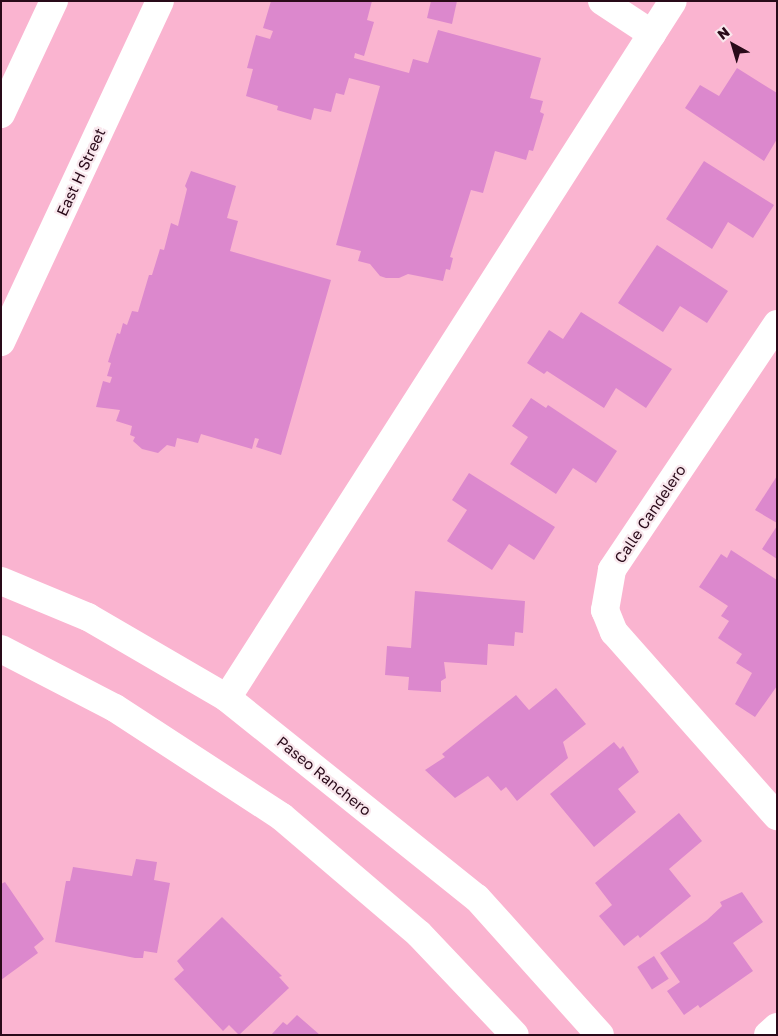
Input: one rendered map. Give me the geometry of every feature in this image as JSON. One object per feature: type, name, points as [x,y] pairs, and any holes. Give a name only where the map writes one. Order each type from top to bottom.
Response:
[{"type":"main road","points":[[1,114],[54,1]]},
{"type":"main road","name":"East H Street","points":[[1,342],[160,1]]},
{"type":"main road","points":[[602,1],[652,34]]},
{"type":"main road","points":[[227,698],[673,1]]},
{"type":"main road","name":"Calle Candelero","points":[[777,324],[612,570],[605,610],[614,632],[777,816]]},
{"type":"main road","name":"Paseo Ranchero","points":[[1,581],[88,617],[227,698],[476,898],[600,1035]]},
{"type":"main road","points":[[1,649],[115,708],[282,817],[419,934],[515,1035]]},
{"type":"main road","points":[[768,1035],[777,1027]]},
{"type":"building","points":[[271,1],[372,1],[367,20],[374,22],[364,56],[355,53],[354,58],[409,73],[413,59],[428,63],[438,30],[541,58],[530,98],[543,101],[540,112],[544,114],[533,151],[529,150],[526,160],[495,151],[483,193],[471,190],[450,257],[453,258],[450,270],[446,269],[443,281],[408,274],[399,278],[380,276],[370,264],[358,261],[361,251],[336,245],[380,86],[349,78],[344,95],[336,93],[331,112],[314,108],[311,120],[277,110],[278,106],[246,96],[253,69],[247,68],[256,35],[270,39],[273,31],[263,28]]},
{"type":"building","points":[[431,1],[457,1],[452,24],[427,18]]},
{"type":"building","points":[[737,68],[777,93],[777,139],[764,161],[685,108],[700,85],[719,96]]},
{"type":"building","points":[[704,161],[774,205],[753,238],[728,222],[712,249],[666,219]]},
{"type":"building","points":[[191,171],[236,186],[227,218],[238,221],[230,251],[331,280],[281,455],[256,447],[259,439],[255,438],[252,449],[201,434],[198,443],[177,438],[175,447],[167,445],[158,453],[142,449],[133,441],[135,437],[130,435],[132,426],[116,421],[120,410],[96,407],[103,381],[110,383],[112,377],[107,376],[111,363],[108,362],[117,333],[120,334],[123,323],[127,325],[132,311],[138,312],[149,275],[152,275],[160,249],[164,250],[171,223],[178,226],[187,189],[185,186]]},
{"type":"building","points":[[657,245],[728,291],[707,323],[680,306],[663,332],[618,303]]},
{"type":"building","points":[[581,312],[672,369],[646,408],[616,388],[604,408],[547,371],[544,374],[527,363],[549,330],[563,339]]},
{"type":"building","points":[[531,398],[546,408],[548,405],[617,451],[596,483],[573,468],[556,494],[510,464],[528,437],[512,426]]},
{"type":"building","points":[[469,473],[555,527],[534,560],[509,544],[492,570],[447,541],[467,510],[452,500]]},
{"type":"building","points":[[777,476],[777,523],[755,510]]},
{"type":"building","points":[[777,526],[777,559],[762,549]]},
{"type":"building","points":[[731,550],[777,580],[777,686],[755,717],[735,704],[752,673],[736,663],[742,654],[718,638],[729,621],[721,616],[728,606],[699,587],[721,554],[727,558]]},
{"type":"building","points":[[415,591],[525,601],[523,633],[515,632],[514,646],[488,644],[487,665],[444,662],[446,678],[441,681],[441,692],[408,690],[409,677],[385,675],[387,646],[411,648]]},
{"type":"building","points":[[556,688],[586,724],[563,742],[568,758],[517,801],[506,787],[501,791],[488,776],[455,798],[425,770],[445,757],[442,754],[516,695],[529,710]]},
{"type":"building","points":[[614,742],[620,749],[623,746],[639,772],[618,789],[636,812],[594,847],[550,794]]},
{"type":"building","points":[[679,813],[702,841],[669,869],[691,896],[640,938],[638,935],[624,946],[599,916],[612,905],[595,883]]},
{"type":"building","points":[[136,859],[157,862],[154,880],[170,883],[157,953],[144,951],[143,958],[135,958],[55,942],[66,881],[70,881],[73,867],[132,876]]},
{"type":"building","points":[[5,882],[44,939],[34,947],[38,953],[1,980],[1,884]]},
{"type":"building","points":[[742,892],[763,922],[733,943],[753,971],[700,1008],[698,1005],[684,1015],[667,991],[680,982],[660,953],[707,920],[722,906],[720,902]]},
{"type":"building","points":[[222,917],[282,976],[279,977],[289,988],[239,1035],[229,1025],[223,1031],[174,979],[184,970],[177,961]]},
{"type":"building","points":[[654,956],[669,979],[652,990],[637,967]]},
{"type":"building","points":[[297,1015],[320,1035],[271,1035],[283,1022],[287,1025]]}]
